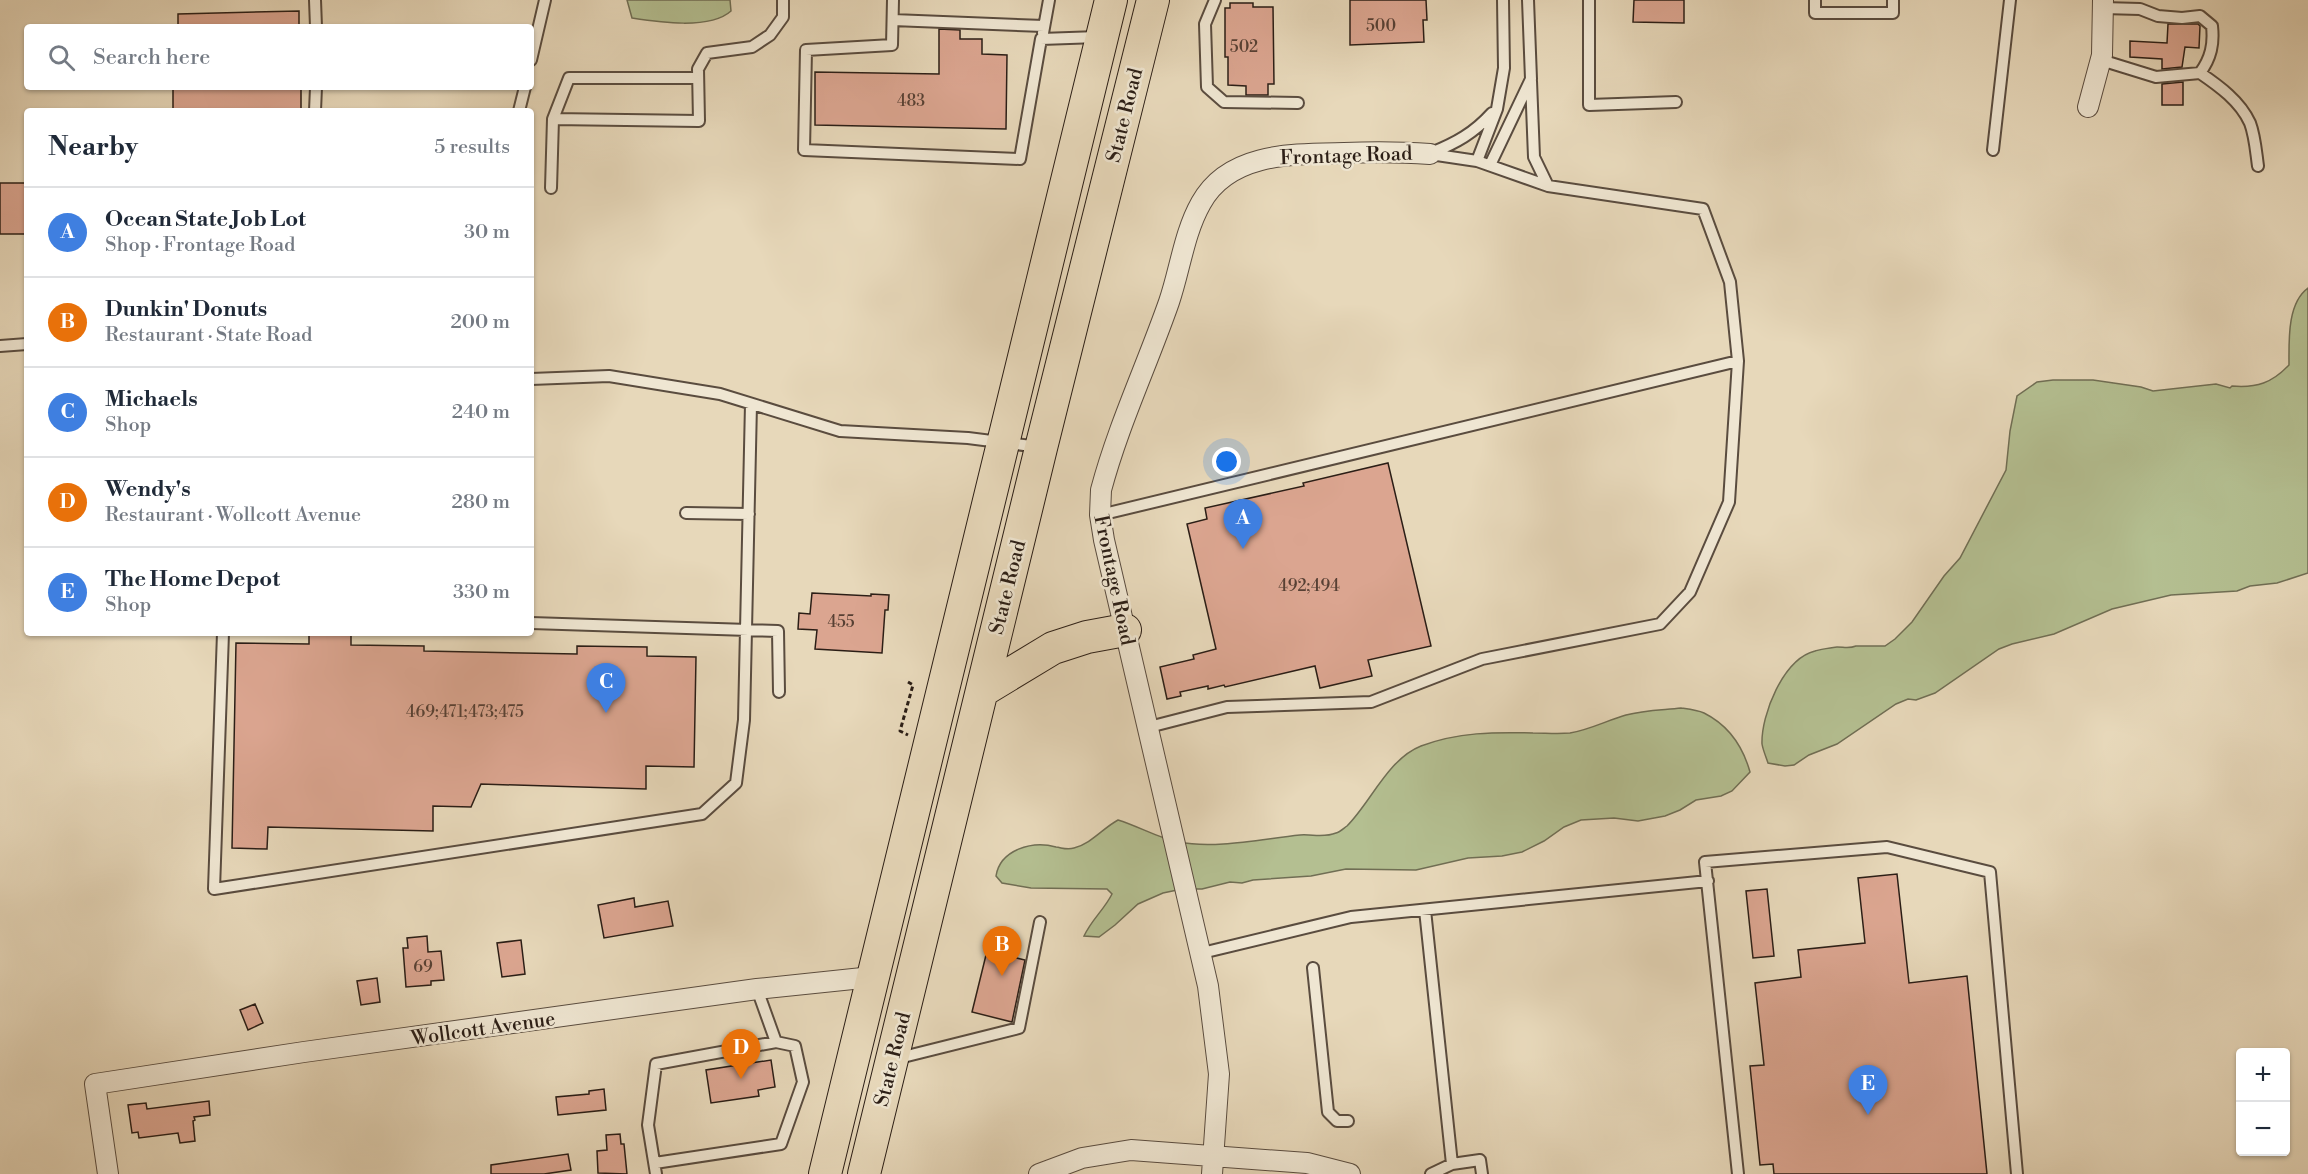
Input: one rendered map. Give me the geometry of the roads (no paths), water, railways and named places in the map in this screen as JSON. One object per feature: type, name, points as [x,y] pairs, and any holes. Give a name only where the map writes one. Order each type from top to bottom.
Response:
[{"type":"main road","name":"State Road","points":[[825,1174],[1111,0]]},
{"type":"main road","name":"State Road","points":[[864,1174],[1153,0]]},
{"type":"main road","points":[[982,691],[1053,648],[1087,637],[1125,630]]},
{"type":"street","points":[[2088,107],[2101,60],[2103,4]]},
{"type":"street","name":"Frontage Road","points":[[1213,1165],[1219,1074],[1208,986],[1100,515],[1101,490],[1170,300],[1195,215],[1201,201],[1210,191],[1232,172],[1245,165],[1278,156],[1384,152],[1430,154]]},
{"type":"street","name":"Wollcott Avenue","points":[[108,1174],[95,1084],[304,1052],[757,989],[872,977]]},
{"type":"street","points":[[1040,1174],[1082,1158],[1116,1151],[1147,1150],[1213,1165],[1307,1163],[1350,1174]]},
{"type":"lane","points":[[315,0],[316,24]]},
{"type":"lane","points":[[534,47],[545,0]]},
{"type":"lane","points":[[553,119],[699,121],[698,69],[707,52],[752,47],[770,35],[783,16],[783,0]]},
{"type":"lane","points":[[893,0],[892,45],[806,50],[804,150],[1020,159],[1049,0]]},
{"type":"lane","points":[[1215,0],[1205,24],[1207,87],[1224,102],[1298,103]]},
{"type":"lane","points":[[1477,161],[1497,109],[1504,68],[1503,0]]},
{"type":"lane","points":[[1528,0],[1534,157],[1548,186]]},
{"type":"lane","points":[[1589,0],[1589,105],[1676,102]]},
{"type":"lane","points":[[1815,0],[1815,13],[1893,13],[1893,0]]},
{"type":"lane","points":[[1993,150],[2010,0]]},
{"type":"lane","points":[[2103,4],[2140,9],[2158,16],[2182,18],[2200,16],[2212,26],[2213,42],[2208,61],[2200,73]]},
{"type":"lane","points":[[893,20],[1044,26]]},
{"type":"lane","points":[[1041,39],[1102,37]]},
{"type":"lane","points":[[2101,60],[2156,76],[2200,73],[2222,89],[2244,112],[2251,126],[2258,166]]},
{"type":"lane","points":[[551,188],[553,119],[569,78],[698,78]]},
{"type":"lane","points":[[1490,165],[1531,79]]},
{"type":"lane","points":[[315,108],[316,90]]},
{"type":"lane","points":[[520,108],[524,90]]},
{"type":"lane","points":[[1430,154],[1457,143],[1478,129],[1497,109]]},
{"type":"lane","points":[[1149,727],[1227,707],[1371,702],[1482,659],[1660,624],[1690,592],[1729,502],[1738,361],[1730,282],[1703,209],[1548,186],[1477,161],[1430,154]]},
{"type":"lane","points":[[0,346],[24,344]]},
{"type":"lane","points":[[1100,515],[1738,361]]},
{"type":"lane","points":[[534,379],[609,376],[720,394],[840,431],[1002,441],[1041,448]]},
{"type":"lane","points":[[223,636],[214,889],[702,814],[735,783],[744,720],[751,404]]},
{"type":"lane","points":[[686,513],[749,514]]},
{"type":"lane","points":[[534,623],[778,631],[779,692]]},
{"type":"lane","points":[[1737,1174],[1705,862],[1887,846],[1990,872],[2018,1174]]},
{"type":"lane","points":[[1202,953],[1351,917],[1708,881]]},
{"type":"lane","points":[[1425,910],[1452,1164]]},
{"type":"lane","points":[[892,1060],[1019,1028],[1040,922]]},
{"type":"lane","points":[[1313,968],[1328,1112],[1337,1121],[1348,1121]]},
{"type":"lane","points":[[757,989],[776,1042]]},
{"type":"lane","points":[[776,1042],[795,1046],[803,1082],[781,1144],[656,1168],[648,1125],[656,1064],[776,1042]]},
{"type":"lane","points":[[1431,1174],[1452,1164],[1480,1160],[1482,1174]]},
{"type":"place","name":"Ocean State Job Lot","points":[[1243,549]]},
{"type":"place","name":"Michaels","points":[[606,713]]},
{"type":"place","name":"Dunkin' Donuts","points":[[1002,976]]},
{"type":"place","name":"Wendy's","points":[[741,1079]]},
{"type":"place","name":"The Home Depot","points":[[1868,1115]]}]
